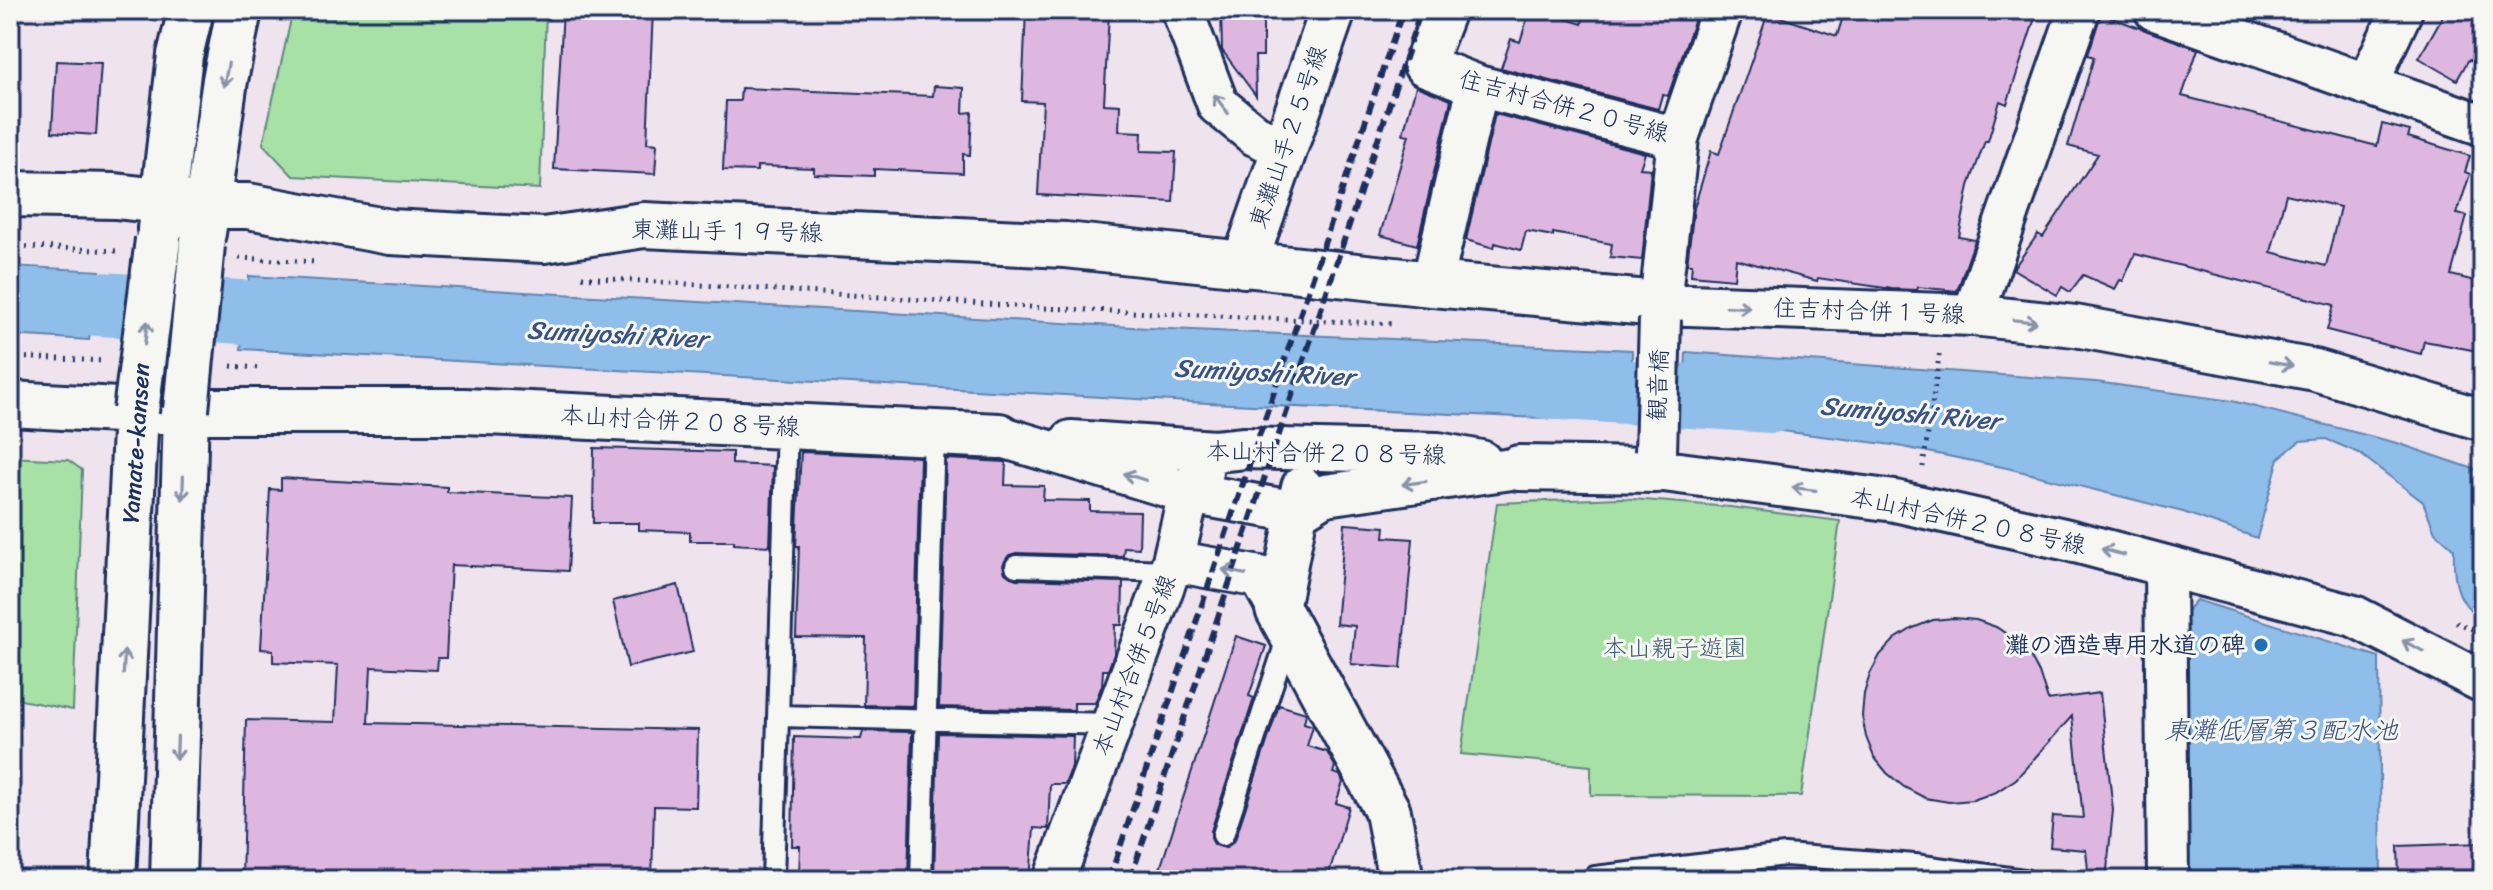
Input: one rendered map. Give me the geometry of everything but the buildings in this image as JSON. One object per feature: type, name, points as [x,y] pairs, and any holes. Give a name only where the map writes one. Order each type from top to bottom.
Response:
[{"type":"street","name":"Yamate-kansen","points":[[173,880],[186,410],[181,233],[171,136],[180,55],[191,10]]},
{"type":"street","name":"Yamate-kansen","points":[[113,880],[136,411],[181,233],[215,141],[239,10]]},
{"type":"street","points":[[1182,10],[1218,105],[1255,135],[1283,148]]},
{"type":"street","name":"東灘山手２５号線","points":[[1244,265],[1333,10]]},
{"type":"street","name":"住吉村合併２０号線","points":[[1445,10],[1424,65],[1478,86],[1678,138],[1722,10]]},
{"type":"street","points":[[1973,315],[2079,10]]},
{"type":"street","points":[[2155,10],[2483,125]]},
{"type":"street","points":[[2367,85],[2402,10]]},
{"type":"street","points":[[1432,284],[1478,86]]},
{"type":"street","name":"観音橋","points":[[1656,461],[1660,312],[1678,138]]},
{"type":"street","name":"東灘山手１９号線","points":[[10,194],[96,195],[181,233],[248,206],[390,232],[544,240],[644,225],[1065,245],[1244,265]]},
{"type":"street","name":"住吉村合併１号線","points":[[1244,265],[1660,312],[1973,315],[2075,326],[2315,370],[2483,420]]},
{"type":"street","name":"本山村合併２０８号線","points":[[10,404],[136,411],[464,411],[1230,450],[1438,453],[1519,468],[1656,461],[1895,501],[2068,540],[2354,616],[2483,682]]},
{"type":"street","points":[[999,436],[1189,493],[1297,512],[1325,495],[1519,468]]},
{"type":"street","points":[[1230,450],[1289,468],[1302,485],[1284,620]]},
{"type":"street","name":"本山村合併５号線","points":[[1054,880],[1171,566],[1189,493],[1230,450]]},
{"type":"street","points":[[1171,566],[1260,577],[1388,812],[1401,880]]},
{"type":"street","points":[[2165,566],[2168,880]]},
{"type":"lane","points":[[773,880],[787,426]]},
{"type":"lane","points":[[921,880],[934,433]]},
{"type":"lane","points":[[1016,566],[1171,566]]},
{"type":"lane","points":[[1223,835],[1284,620]]},
{"type":"lane","points":[[778,716],[1111,724]]},
{"type":"lane","points":[[1591,880],[1595,877],[1785,855],[1915,865],[2024,880]]},
{"type":"path","points":[[10,246],[181,233],[328,263]]},
{"type":"path","points":[[582,277],[1044,308],[1397,324]]},
{"type":"path","points":[[1923,467],[1940,349],[1927,348]]},
{"type":"green space","points":[[293,10],[546,10],[540,189],[293,176],[263,144]]},
{"type":"green space","points":[[10,457],[68,460],[82,470],[73,710],[10,698]]},
{"type":"green space","name":"本山親子遊園","points":[[1620,498],[1730,507],[1840,521],[1801,796],[1591,795],[1591,766],[1461,754],[1497,503]]},
{"type":"water","points":[[10,266],[100,271],[89,340],[10,335]]},
{"type":"water","points":[[249,276],[1149,328],[1632,350],[1632,422],[1208,403],[241,349]]},
{"type":"water","points":[[1686,352],[2096,382],[2232,401],[2397,443],[2483,472],[2483,618],[2461,598],[2455,579],[2454,549],[2435,532],[2423,502],[2359,453],[2326,439],[2300,441],[2279,458],[2257,538],[2183,512],[2007,468],[1893,445],[1741,426],[1682,424]]},
{"type":"water","name":"東灘低層第３配水池","points":[[2196,600],[2379,657],[2381,880],[2195,880],[2188,872],[2179,620]]},
{"type":"waterway","name":"Sumiyoshi River","points":[[10,299],[331,317]]},
{"type":"waterway","name":"Sumiyoshi River","points":[[1546,387],[1772,401]]},
{"type":"railway","points":[[1109,880],[1403,10]]},
{"type":"railway","points":[[1130,880],[1421,10]]},
{"type":"place","name":"灘の酒造専用水道の碑","points":[[2261,645]]}]
